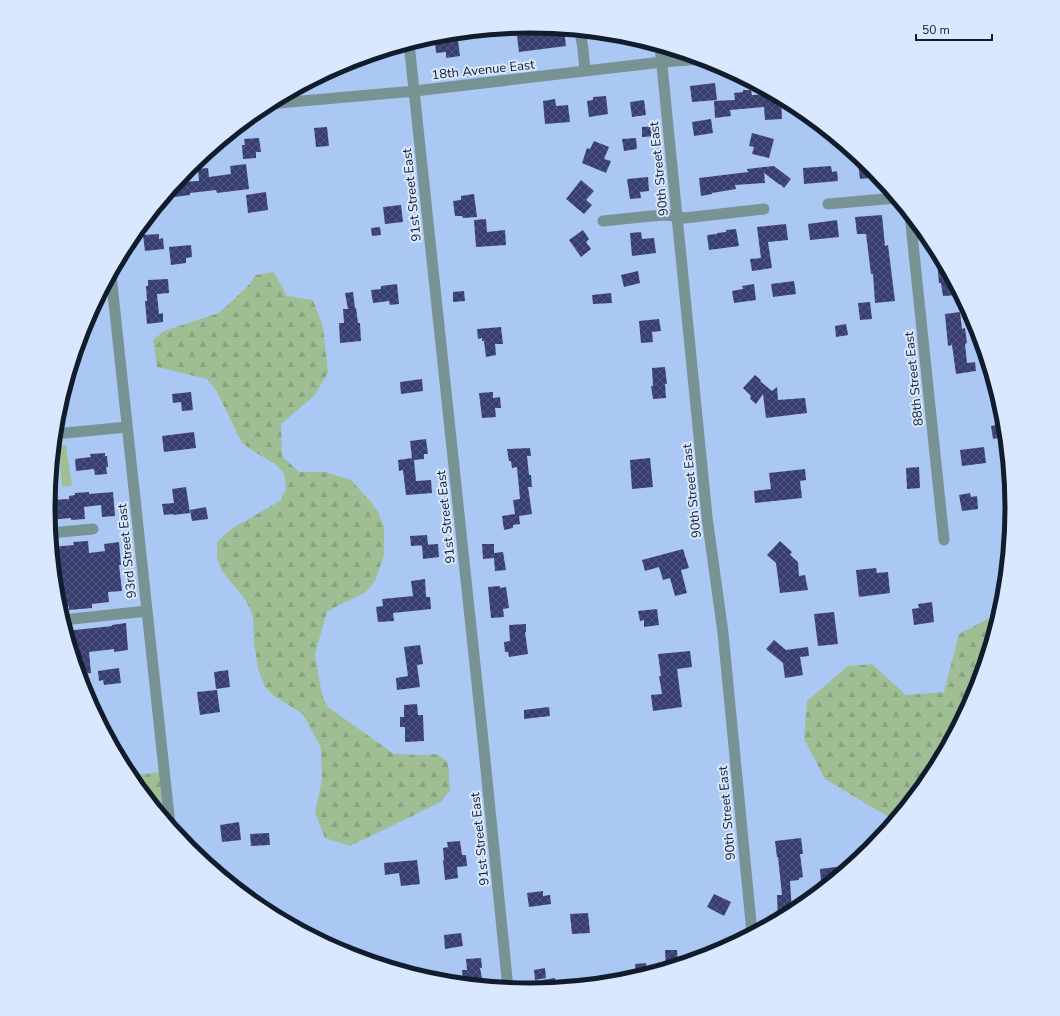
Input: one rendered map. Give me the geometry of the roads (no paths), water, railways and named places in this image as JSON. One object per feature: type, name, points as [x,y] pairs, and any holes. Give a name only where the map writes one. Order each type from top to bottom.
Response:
[{"type":"street","points":[[581,36],[584,72]]},
{"type":"street","name":"91st Street East","points":[[410,48],[507,982]]},
{"type":"street","name":"90th Street East","points":[[661,51],[707,517],[723,633],[751,928]]},
{"type":"street","name":"18th Avenue East","points":[[284,102],[688,60]]},
{"type":"street","points":[[828,204],[890,199]]},
{"type":"street","points":[[603,221],[651,216],[677,216],[685,218],[764,210]]},
{"type":"street","name":"88th Street East","points":[[911,225],[944,540]]},
{"type":"street","name":"93rd Street East","points":[[111,285],[169,816]]},
{"type":"street","points":[[61,433],[127,427]]},
{"type":"street","points":[[56,532],[93,528]]},
{"type":"street","points":[[68,619],[147,611]]}]
